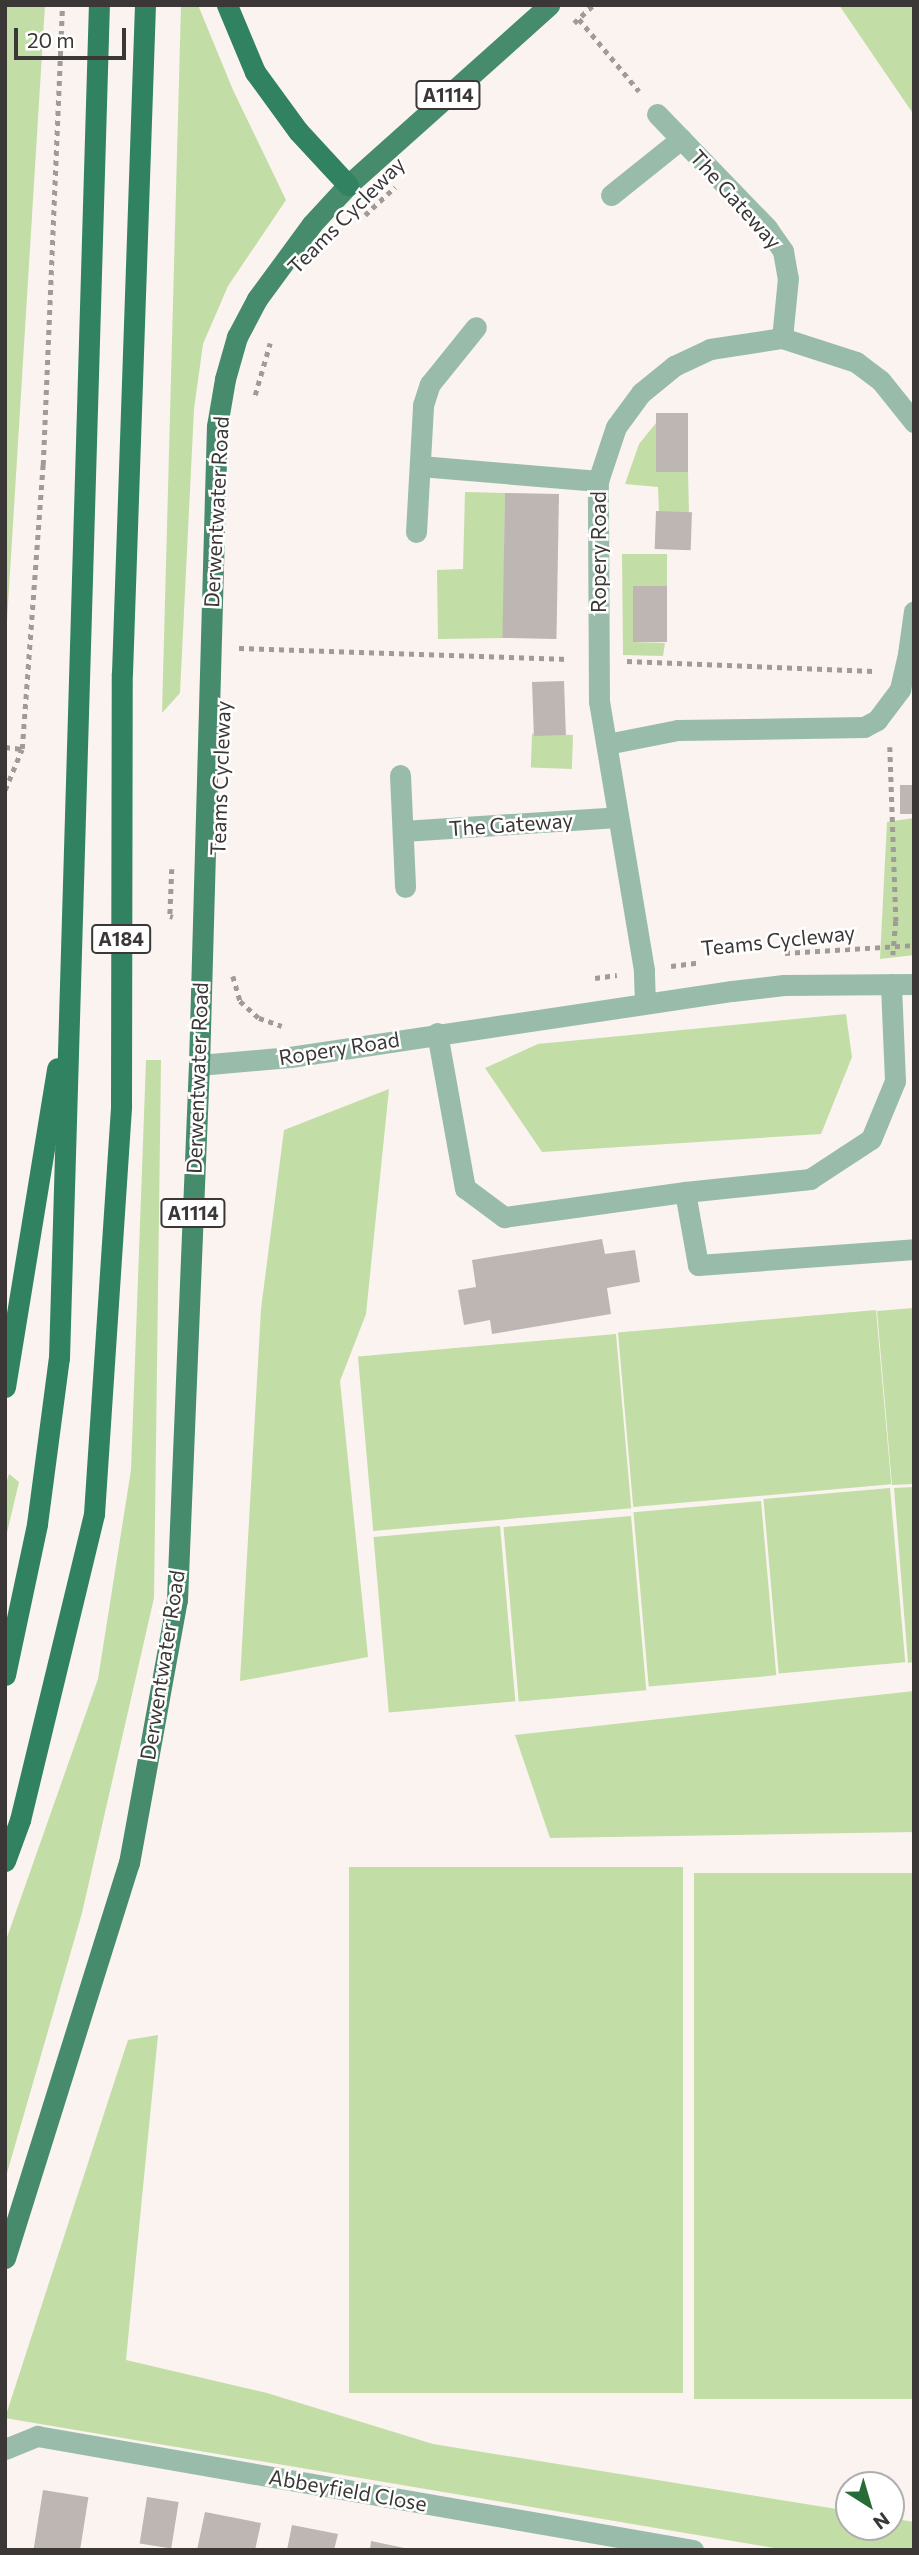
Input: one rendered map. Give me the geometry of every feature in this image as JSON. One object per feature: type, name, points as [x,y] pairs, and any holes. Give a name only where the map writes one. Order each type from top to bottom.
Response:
[{"type":"highway","name":"A184","points":[[5,1675],[37,1524],[59,1358],[99,5]]},
{"type":"highway","name":"A184","points":[[5,1861],[20,1821],[95,1500],[121,1106],[122,673],[145,5]]},
{"type":"highway","points":[[227,5],[232,23],[255,72],[298,131],[348,185]]},
{"type":"highway","points":[[5,1387],[71,984]]},
{"type":"main road","name":"Derwentwater Road","points":[[5,2258],[129,1863],[177,1600],[199,1065],[217,426],[225,379],[237,337],[282,260],[348,185],[549,5]]},
{"type":"street","name":"The Gateway","points":[[657,114],[767,228],[783,251],[789,278],[782,338]]},
{"type":"street","points":[[611,195],[681,139]]},
{"type":"street","points":[[416,532],[423,405],[430,384],[476,327]]},
{"type":"street","name":"Ropery Road","points":[[645,1003],[644,970],[618,817],[597,660],[598,481],[616,427],[641,393],[674,366],[710,349],[745,341],[782,338],[856,362],[881,381],[914,422]]},
{"type":"street","points":[[420,466],[598,481]]},
{"type":"street","points":[[607,744],[678,730],[856,729],[877,720],[889,708],[904,672],[914,611]]},
{"type":"street","points":[[400,775],[405,887]]},
{"type":"street","name":"The Gateway","points":[[403,831],[618,817]]},
{"type":"street","points":[[437,1033],[465,1188],[504,1217],[685,1192],[810,1179],[871,1139],[895,1081],[891,984]]},
{"type":"street","name":"Ropery Road","points":[[199,1065],[290,1057],[437,1033],[784,985],[914,984]]},
{"type":"street","points":[[685,1192],[698,1265],[914,1249]]},
{"type":"street","name":"Abbeyfield Close","points":[[5,2449],[37,2436],[693,2550]]},
{"type":"path","points":[[5,790],[22,749],[43,465],[62,5]]},
{"type":"path","points":[[569,29],[593,5]]},
{"type":"path","points":[[579,19],[657,114]]},
{"type":"path","name":"Teams Cycleway","points":[[355,224],[405,178]]},
{"type":"path","points":[[255,396],[274,329]]},
{"type":"path","points":[[240,634],[240,661]]},
{"type":"path","points":[[210,647],[904,672]]},
{"type":"path","points":[[889,708],[896,922],[891,984]]},
{"type":"path","points":[[5,747],[22,749]]},
{"type":"path","name":"Teams Cycleway","points":[[773,953],[914,945]]},
{"type":"path","name":"Teams Cycleway","points":[[591,979],[708,962]]},
{"type":"path","points":[[231,967],[240,1001],[259,1018],[293,1027]]},
{"type":"green space","points":[[5,5],[45,5],[5,653]]},
{"type":"green space","points":[[181,5],[198,5],[233,90],[286,200],[228,286],[203,344],[194,409],[180,693],[162,713]]},
{"type":"green space","points":[[839,5],[914,5],[914,115]]},
{"type":"green space","points":[[656,423],[658,471],[688,472],[689,513],[659,513],[658,487],[625,484],[639,444]]},
{"type":"green space","points":[[465,492],[505,493],[504,638],[438,639],[437,570],[463,569]]},
{"type":"green space","points":[[622,554],[667,554],[667,586],[633,586],[633,642],[665,643],[663,656],[623,655]]},
{"type":"green space","points":[[532,734],[573,735],[572,769],[531,768]]},
{"type":"green space","points":[[914,818],[914,955],[880,959],[887,822]]},
{"type":"green space","points":[[846,1014],[852,1057],[821,1134],[542,1152],[485,1068],[538,1044]]},
{"type":"green space","points":[[146,1060],[161,1060],[154,1598],[82,1913],[5,2180],[5,1943],[98,1679],[131,1470]]},
{"type":"green space","points":[[389,1089],[366,1314],[340,1381],[368,1657],[240,1681],[261,1309],[284,1130]]},
{"type":"green space","points":[[914,1308],[914,1484],[892,1485],[877,1311]]},
{"type":"green space","points":[[876,1310],[891,1484],[633,1507],[618,1333]]},
{"type":"green space","points":[[616,1334],[631,1508],[373,1531],[358,1357]]},
{"type":"green space","points":[[9,1474],[19,1482],[5,1541],[5,1487]]},
{"type":"green space","points":[[914,1487],[914,1662],[908,1663],[894,1488]]},
{"type":"green space","points":[[890,1488],[905,1662],[779,1673],[763,1499]]},
{"type":"green space","points":[[761,1501],[776,1675],[649,1686],[633,1512]]},
{"type":"green space","points":[[631,1516],[646,1690],[519,1701],[503,1527]]},
{"type":"green space","points":[[500,1526],[515,1701],[389,1712],[373,1537]]},
{"type":"green space","points":[[914,1691],[914,1832],[550,1838],[515,1735]]},
{"type":"green space","points":[[349,1867],[683,1867],[683,2393],[349,2393]]},
{"type":"green space","points":[[694,1873],[914,1873],[914,2399],[694,2399]]},
{"type":"green space","points":[[158,2035],[126,2360],[267,2393],[433,2444],[835,2509],[835,2541],[905,2541],[905,2520],[914,2522],[914,2550],[786,2550],[5,2418],[128,2040]]},
{"type":"building","points":[[656,413],[688,413],[688,472],[656,472]]},
{"type":"building","points":[[505,493],[559,494],[556,639],[502,638]]},
{"type":"building","points":[[656,511],[692,512],[691,550],[655,549]]},
{"type":"building","points":[[633,586],[667,586],[667,642],[633,642]]},
{"type":"building","points":[[564,681],[566,735],[534,736],[532,682]]},
{"type":"building","points":[[900,785],[914,785],[914,814],[900,814]]},
{"type":"building","points":[[602,1239],[605,1254],[635,1250],[640,1282],[607,1288],[611,1314],[492,1334],[490,1320],[464,1325],[458,1290],[476,1287],[472,1260]]},
{"type":"building","points":[[43,2490],[88,2497],[80,2550],[33,2550]]},
{"type":"building","points":[[147,2497],[179,2502],[171,2548],[140,2543]]},
{"type":"building","points":[[205,2512],[261,2523],[255,2550],[197,2550]]},
{"type":"building","points":[[292,2525],[338,2534],[334,2550],[287,2550]]},
{"type":"building","points":[[371,2541],[409,2549],[409,2550],[370,2550]]}]
